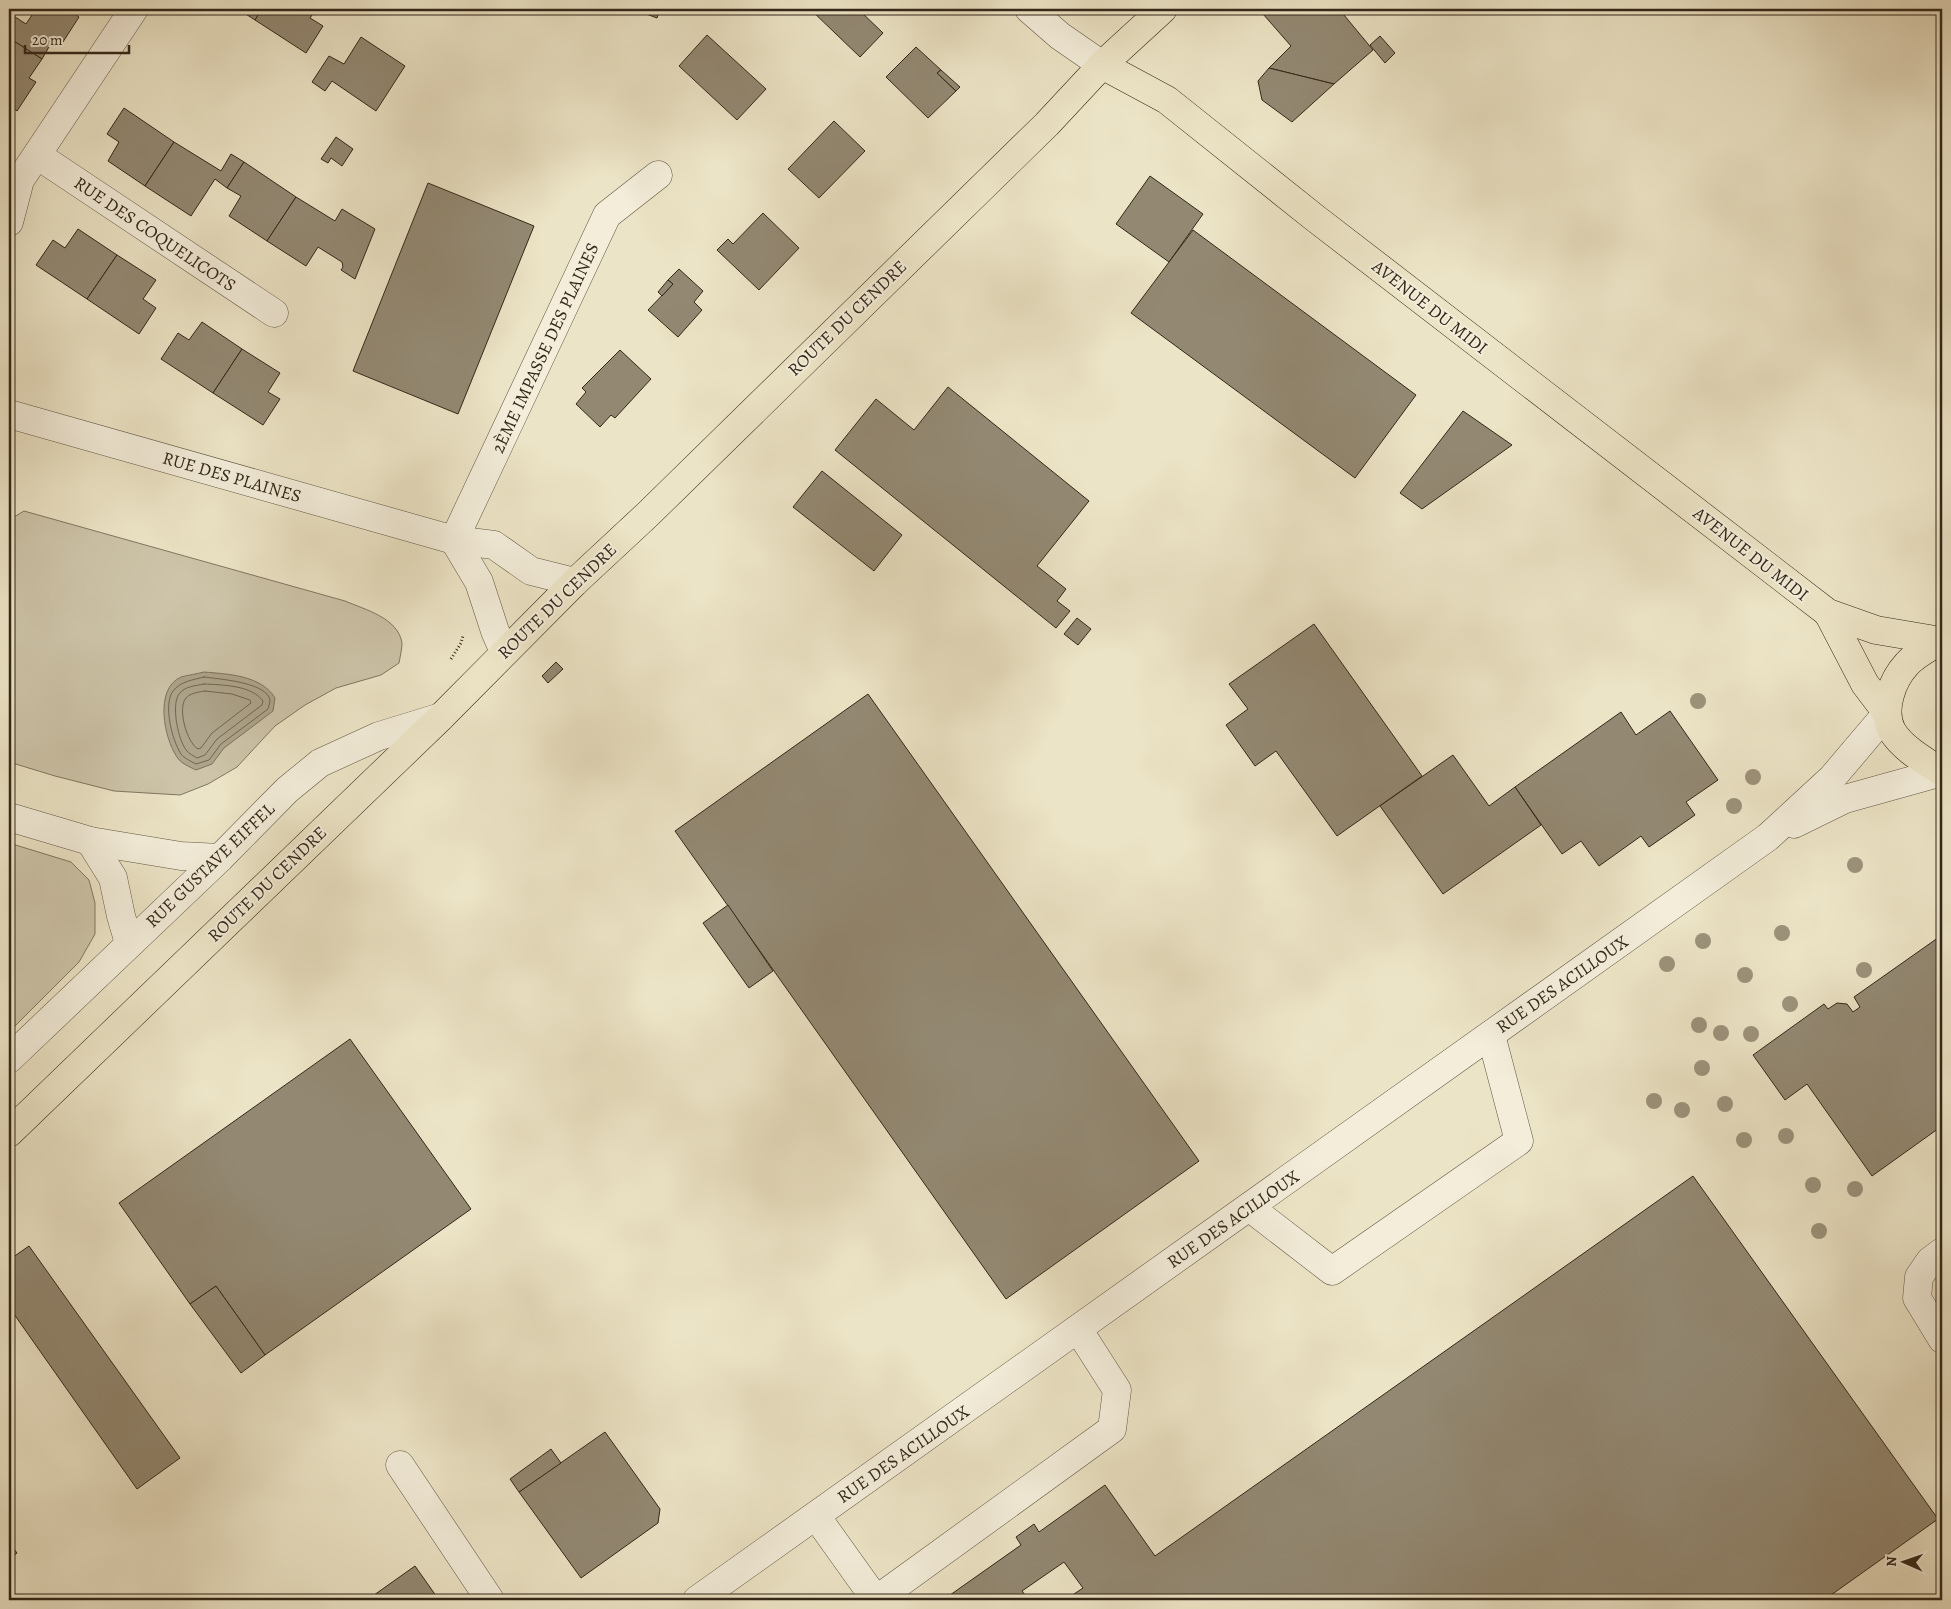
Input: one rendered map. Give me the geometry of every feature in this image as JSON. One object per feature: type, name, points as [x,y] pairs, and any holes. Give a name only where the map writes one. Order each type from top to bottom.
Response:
[{"type":"main road","name":"ROUTE DU CENDRE","points":[[9,1133],[441,717],[575,582],[647,515],[1040,130],[1102,65],[1162,9]]},
{"type":"main road","name":"AVENUE DU MIDI","points":[[1102,65],[1167,100],[1323,224],[1828,614],[1876,630],[1942,641]]},
{"type":"main road","name":"AVENUE DU MIDI","points":[[1828,614],[1865,684],[1887,713],[1892,730],[1904,746],[1942,772]]},
{"type":"main road","points":[[1887,713],[1892,688],[1908,664],[1942,641]]},
{"type":"street","points":[[9,222],[15,176],[37,155],[134,9]]},
{"type":"street","name":"AVENUE DU MIDI","points":[[1028,9],[1060,36],[1102,65]]},
{"type":"street","name":"RUE DES COQUELICOTS","points":[[37,155],[274,313]]},
{"type":"street","name":"2ÈME IMPASSE DES PLAINES","points":[[454,540],[607,216],[658,175]]},
{"type":"street","name":"RUE DES PLAINES","points":[[9,414],[454,540],[494,545],[532,571],[575,582]]},
{"type":"street","points":[[454,540],[479,582],[504,652]]},
{"type":"street","name":"RUE DES ACILLOUX","points":[[696,1600],[1768,837],[1832,778],[1887,713]]},
{"type":"street","name":"RUE GUSTAVE EIFFEL","points":[[9,1058],[220,858],[287,790],[320,763],[379,736],[441,717]]},
{"type":"street","name":"RUE DES ACILLOUX","points":[[1768,837],[1845,799],[1942,772]]},
{"type":"street","points":[[9,817],[90,841],[180,856],[220,858]]},
{"type":"street","points":[[90,841],[113,878],[129,943]]},
{"type":"street","points":[[1249,1207],[1332,1271],[1519,1140],[1491,1035]]},
{"type":"street","points":[[1942,1252],[1930,1261],[1919,1278],[1918,1298],[1942,1339]]},
{"type":"street","points":[[816,1516],[876,1600],[1112,1429],[1117,1390],[1078,1329]]},
{"type":"street","points":[[400,1465],[490,1600]]},
{"type":"path","points":[[448,664],[461,643],[464,628]]},
{"type":"shaded area","points":[[24,511],[345,601],[380,616],[394,627],[402,643],[399,663],[381,675],[336,688],[305,705],[275,726],[237,767],[208,784],[180,795],[114,791],[9,762],[9,520]]},
{"type":"shaded area","points":[[9,843],[71,862],[89,880],[95,903],[95,934],[79,962],[9,1032]]},
{"type":"water","points":[[204,672],[233,675],[252,680],[269,690],[275,698],[273,711],[224,748],[212,764],[196,770],[180,761],[172,749],[165,727],[164,703],[167,692],[173,683],[181,677]]},
{"type":"building","points":[[36,9],[78,9],[75,14],[79,17],[61,45],[53,40],[42,59],[9,38],[9,13],[26,24]]},
{"type":"building","points":[[238,9],[262,9],[255,20]]},
{"type":"building","points":[[262,9],[316,9],[310,18],[323,26],[306,53],[255,20]]},
{"type":"building","points":[[633,9],[660,9],[657,18]]},
{"type":"building","points":[[810,9],[858,9],[883,33],[860,57]]},
{"type":"building","points":[[1268,9],[1339,9],[1373,50],[1334,84],[1269,68],[1291,46],[1263,14]]},
{"type":"building","points":[[707,35],[766,89],[737,120],[679,66]]},
{"type":"building","points":[[1380,36],[1395,53],[1385,63],[1370,45]]},
{"type":"building","points":[[361,37],[405,66],[376,111],[332,81],[325,91],[312,82],[329,56],[344,64]]},
{"type":"building","points":[[9,38],[42,59],[29,78],[36,82],[17,111],[13,108],[9,115]]},
{"type":"building","points":[[916,47],[941,70],[937,73],[956,91],[928,118],[886,77]]},
{"type":"building","points":[[1269,68],[1334,84],[1292,122],[1262,100],[1258,81]]},
{"type":"building","points":[[941,70],[960,87],[956,91],[937,73]]},
{"type":"building","points":[[124,108],[174,142],[145,186],[108,161],[119,142],[107,134]]},
{"type":"building","points":[[834,121],[865,151],[819,198],[788,169]]},
{"type":"building","points":[[336,137],[353,149],[342,166],[331,158],[328,163],[321,159]]},
{"type":"building","points":[[174,142],[221,171],[231,154],[244,162],[227,188],[215,179],[191,216],[145,186]]},
{"type":"building","points":[[244,162],[296,197],[267,241],[229,216],[241,196],[227,188]]},
{"type":"building","points":[[1150,176],[1203,214],[1169,262],[1116,224]]},
{"type":"building","points":[[428,183],[534,226],[458,414],[353,371]]},
{"type":"building","points":[[296,197],[335,221],[342,209],[375,229],[355,279],[341,270],[343,267],[342,262],[318,247],[306,266],[267,241]]},
{"type":"building","points":[[763,213],[799,248],[759,290],[717,250],[728,239],[733,244]]},
{"type":"building","points":[[78,229],[117,255],[87,299],[36,265],[53,240],[65,248]]},
{"type":"building","points":[[1193,230],[1416,395],[1355,478],[1131,313]]},
{"type":"building","points":[[117,255],[156,280],[143,299],[156,308],[139,334],[87,299]]},
{"type":"building","points":[[679,269],[703,291],[694,302],[702,310],[678,337],[648,310],[673,284],[668,280]]},
{"type":"building","points":[[668,280],[673,284],[662,296],[658,292]]},
{"type":"building","points":[[202,322],[242,349],[213,393],[161,359],[178,333],[189,340]]},
{"type":"building","points":[[242,349],[280,373],[268,392],[280,399],[263,425],[213,393]]},
{"type":"building","points":[[620,350],[651,379],[615,418],[611,415],[600,427],[576,404],[586,392],[582,388]]},
{"type":"building","points":[[948,387],[1089,501],[1037,566],[1066,589],[1057,601],[1070,611],[1056,628],[835,450],[876,399],[914,430]]},
{"type":"building","points":[[1463,411],[1512,445],[1422,509],[1400,493]]},
{"type":"building","points":[[822,471],[902,535],[874,571],[793,507]]},
{"type":"building","points":[[1077,618],[1091,629],[1078,645],[1064,634]]},
{"type":"building","points":[[1314,624],[1422,776],[1337,836],[1276,751],[1255,766],[1226,725],[1248,709],[1229,684]]},
{"type":"building","points":[[556,662],[563,669],[548,683],[542,676]]},
{"type":"building","points":[[868,694],[1199,1161],[1006,1299],[675,831]]},
{"type":"building","points":[[1670,711],[1718,780],[1686,802],[1695,815],[1649,847],[1641,836],[1599,866],[1581,841],[1562,854],[1515,787],[1621,712],[1636,735]]},
{"type":"building","points":[[1453,755],[1489,806],[1515,787],[1541,825],[1443,894],[1380,806]]},
{"type":"building","points":[[728,905],[773,971],[749,988],[703,923]]},
{"type":"building","points":[[1942,935],[1942,1126],[1872,1176],[1807,1084],[1785,1100],[1753,1055],[1824,1004],[1828,1009],[1837,1003],[1847,1004],[1853,1012],[1860,1007],[1854,997]]},
{"type":"building","points":[[350,1039],[471,1209],[265,1355],[216,1286],[190,1304],[119,1203]]},
{"type":"building","points":[[1693,1176],[1938,1519],[1824,1600],[1065,1600],[1083,1588],[1064,1562],[1022,1591],[1029,1600],[943,1600],[1021,1545],[1016,1537],[1034,1524],[1039,1532],[1105,1485],[1155,1556]]},
{"type":"building","points":[[29,1246],[180,1458],[137,1489],[9,1307],[9,1260]]},
{"type":"building","points":[[216,1286],[265,1355],[241,1373],[190,1304]]},
{"type":"building","points":[[605,1432],[660,1509],[658,1523],[581,1578],[519,1492]]},
{"type":"building","points":[[551,1449],[561,1463],[519,1492],[510,1479]]},
{"type":"building","points":[[9,1542],[17,1553],[9,1559]]},
{"type":"building","points":[[415,1566],[439,1600],[367,1600]]}]
